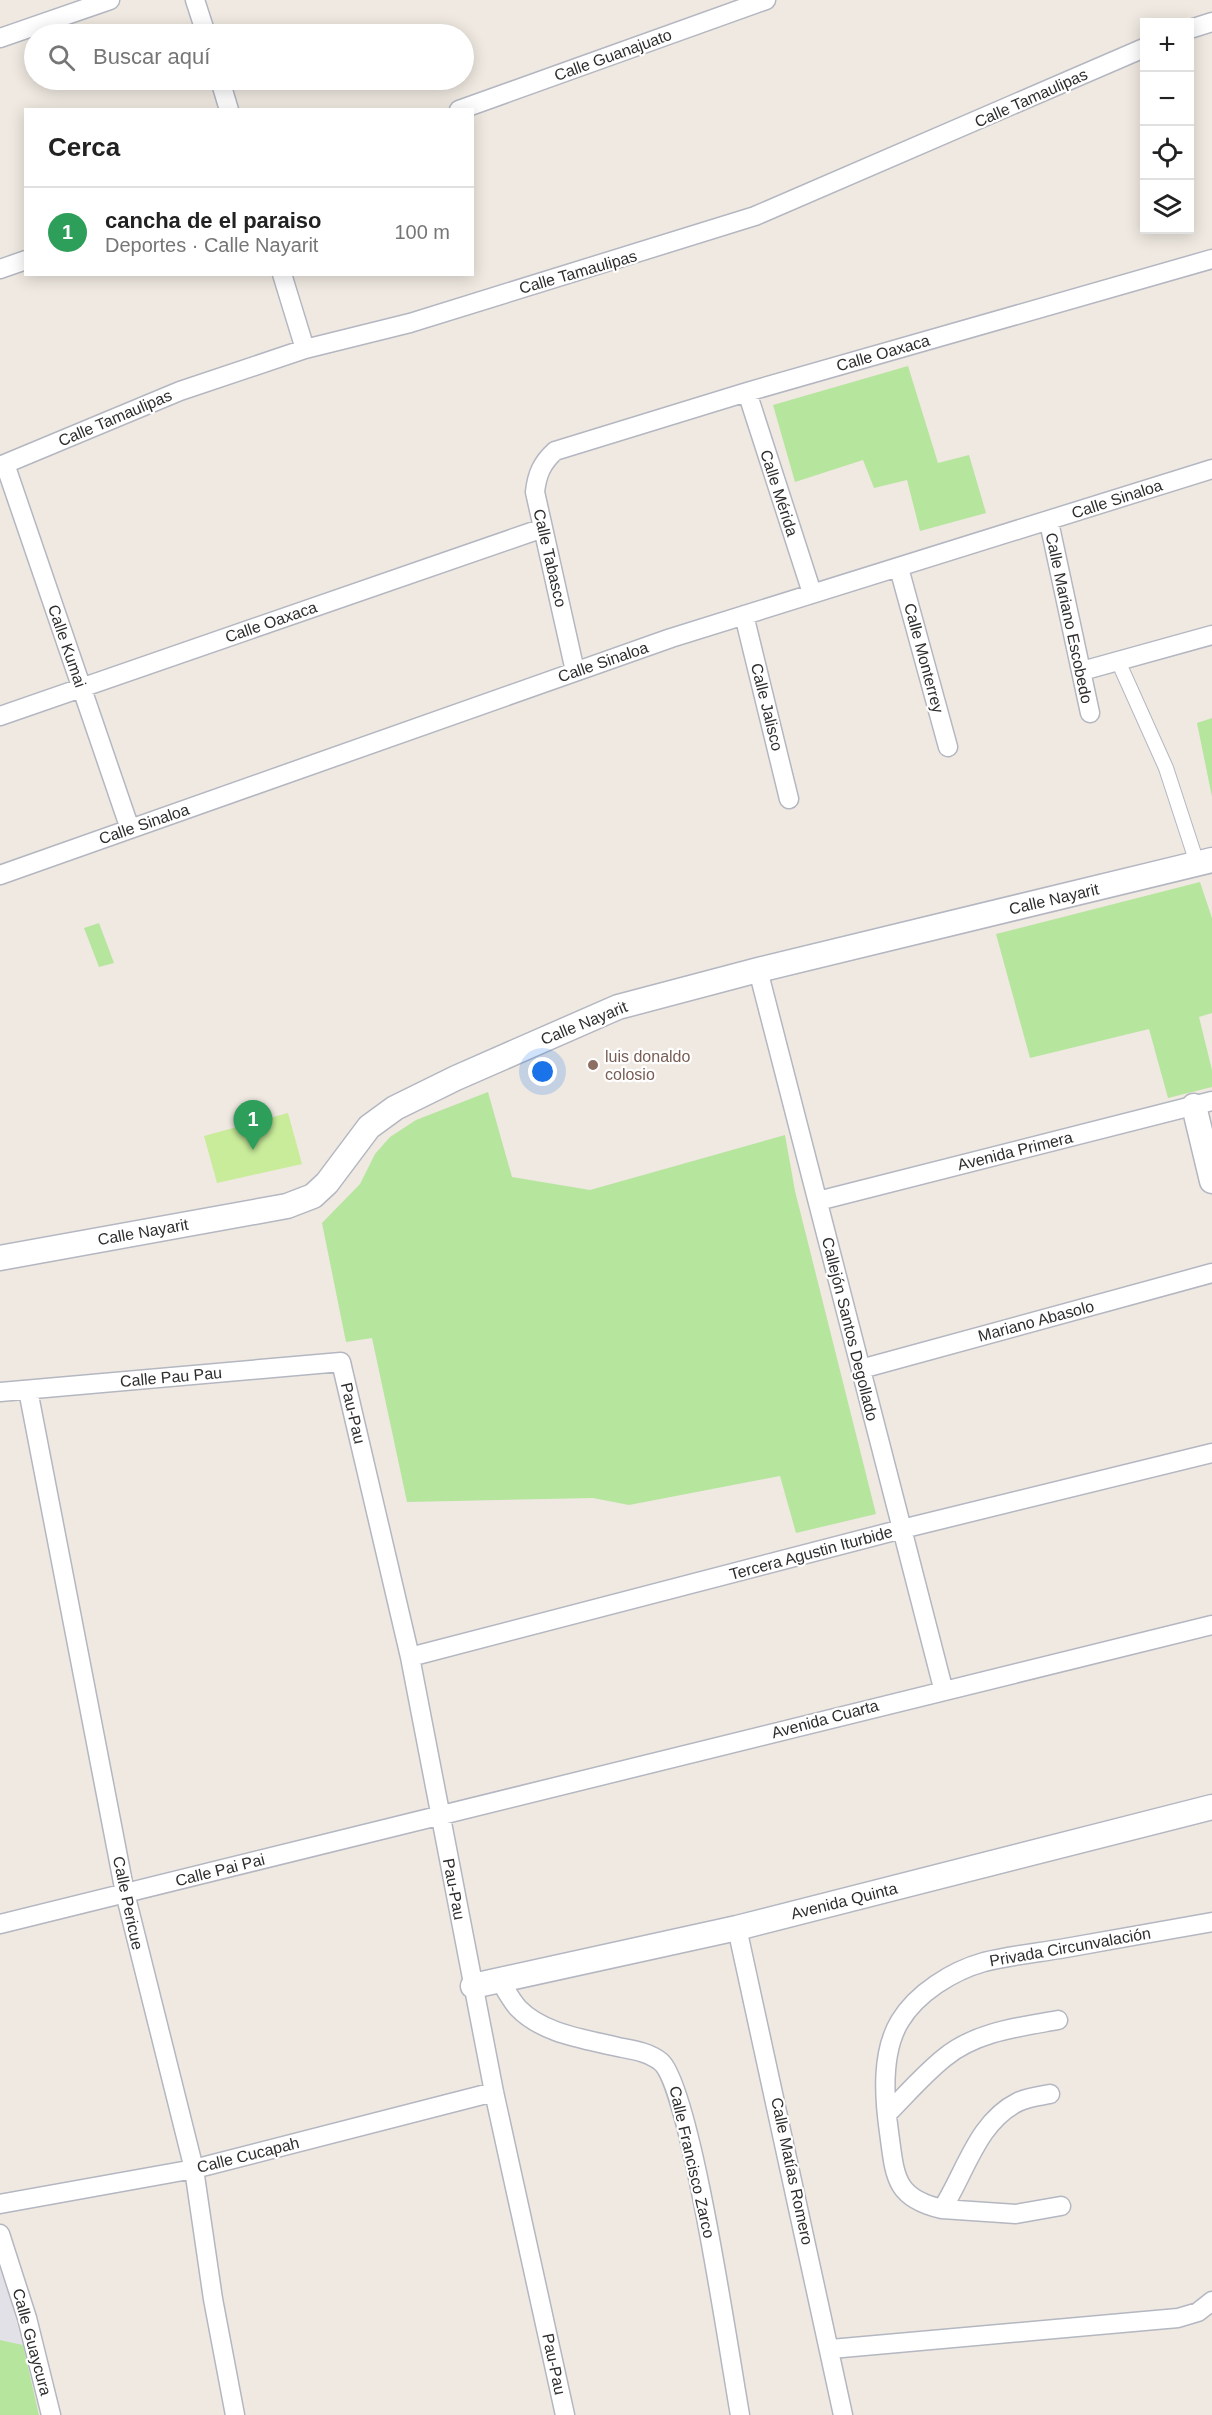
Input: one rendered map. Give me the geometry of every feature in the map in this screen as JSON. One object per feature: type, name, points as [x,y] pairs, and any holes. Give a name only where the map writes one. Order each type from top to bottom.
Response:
[{"type":"street","points":[[41,24],[110,0]]},
{"type":"street","points":[[195,0],[203,24]]},
{"type":"street","name":"Calle Guanajuato","points":[[465,108],[766,0]]},
{"type":"street","points":[[1194,28],[1212,22]]},
{"type":"street","points":[[0,38],[24,30]]},
{"type":"street","name":"Calle Tamaulipas","points":[[2,465],[180,391],[306,349],[410,323],[755,216],[1140,50]]},
{"type":"street","points":[[223,90],[228,108]]},
{"type":"street","name":"Calle Oaxaca","points":[[555,451],[747,392],[1212,259]]},
{"type":"street","points":[[0,269],[24,261]]},
{"type":"street","points":[[283,276],[306,349]]},
{"type":"street","name":"Calle Mérida","points":[[747,392],[812,593]]},
{"type":"street","name":"Calle Tabasco","points":[[555,451],[544,461],[537,476],[535,492],[575,671]]},
{"type":"street","name":"Calle Kumai","points":[[2,465],[130,829]]},
{"type":"street","name":"Calle Sinaloa","points":[[0,875],[575,671],[812,593],[1049,522],[1212,469]]},
{"type":"street","name":"Calle Mariano Escobedo","points":[[1049,522],[1090,713]]},
{"type":"street","name":"Calle Oaxaca","points":[[0,716],[543,528]]},
{"type":"street","name":"Calle Monterrey","points":[[899,568],[948,747]]},
{"type":"street","name":"Calle Jalisco","points":[[744,615],[789,799]]},
{"type":"street","points":[[1082,671],[1212,635]]},
{"type":"street","points":[[1118,661],[1205,862]]},
{"type":"street","name":"Calle Nayarit","points":[[0,1258],[287,1206],[313,1196],[327,1183],[369,1127],[395,1108],[456,1077],[618,1007],[758,970],[1205,862]]},
{"type":"street","name":"Callejón Santos Degollado","points":[[758,970],[943,1688]]},
{"type":"street","points":[[1203,1104],[1212,1181]]},
{"type":"street","name":"Avenida Primera","points":[[818,1201],[1203,1104]]},
{"type":"street","name":"Mariano Abasolo","points":[[861,1369],[1212,1273]]},
{"type":"street","name":"Calle Pau Pau","points":[[0,1392],[341,1362]]},
{"type":"street","name":"Pau-Pau","points":[[341,1362],[410,1657],[494,2092],[565,2415]]},
{"type":"street","name":"Calle Pericue","points":[[28,1390],[125,1893],[194,2169],[213,2299],[235,2415]]},
{"type":"street","name":"Tercera Agustin Iturbide","points":[[410,1657],[902,1529],[1212,1453]]},
{"type":"street","name":"Avenida Cuarta","points":[[439,1815],[943,1688],[1212,1625]]},
{"type":"street","name":"Avenida Quinta","points":[[473,1986],[737,1928],[1212,1807]]},
{"type":"street","name":"Calle Pai Pai","points":[[0,1924],[439,1815]]},
{"type":"street","name":"Privada Circunvalación","points":[[942,2209],[917,2202],[906,2195],[892,2154],[887,2114],[889,2046],[899,2021],[917,1997],[944,1980],[982,1963],[1212,1922]]},
{"type":"street","name":"Calle Matías Romero","points":[[737,1928],[831,2349],[843,2415]]},
{"type":"street","name":"Calle Francisco Zarco","points":[[500,1981],[518,2007],[540,2025],[583,2039],[643,2052],[660,2061],[671,2074],[681,2101],[708,2233],[740,2415]]},
{"type":"street","points":[[887,2114],[945,2057],[969,2042],[1009,2028],[1058,2020]]},
{"type":"street","name":"Calle Cucapah","points":[[0,2204],[194,2169],[494,2092]]},
{"type":"street","points":[[1050,2094],[1019,2102],[998,2115],[980,2139],[942,2209],[1016,2214],[1061,2206]]},
{"type":"street","name":"Calle Guaycura","points":[[0,2234],[27,2318],[51,2415]]},
{"type":"street","points":[[831,2349],[1178,2318],[1198,2312],[1212,2301]]},
{"type":"shaded area","points":[[0,2263],[23,2345],[0,2340]]},
{"type":"green space","points":[[908,366],[938,463],[969,455],[986,513],[920,531],[907,480],[874,488],[863,460],[795,482],[773,405]]},
{"type":"green space","points":[[1212,718],[1212,797],[1197,723]]},
{"type":"green space","points":[[1200,882],[1212,918],[1212,1013],[1199,1017],[1212,1070],[1212,1087],[1168,1098],[1149,1029],[1030,1058],[996,934]]},
{"type":"green space","points":[[99,923],[114,963],[99,967],[84,928]]},
{"type":"green space","points":[[488,1092],[512,1177],[590,1190],[785,1135],[795,1191],[876,1514],[796,1533],[780,1476],[629,1505],[593,1498],[407,1502],[372,1338],[346,1342],[322,1223],[360,1184],[375,1154],[390,1137],[416,1120]]},
{"type":"green space","points":[[288,1113],[302,1164],[217,1183],[204,1136]]},
{"type":"green space","points":[[0,2340],[23,2345],[39,2415],[0,2415]]},
{"type":"place","name":"luis donaldo colosio","points":[[593,1065]]},
{"type":"place","name":"cancha de el paraiso","points":[[253,1150]]}]
